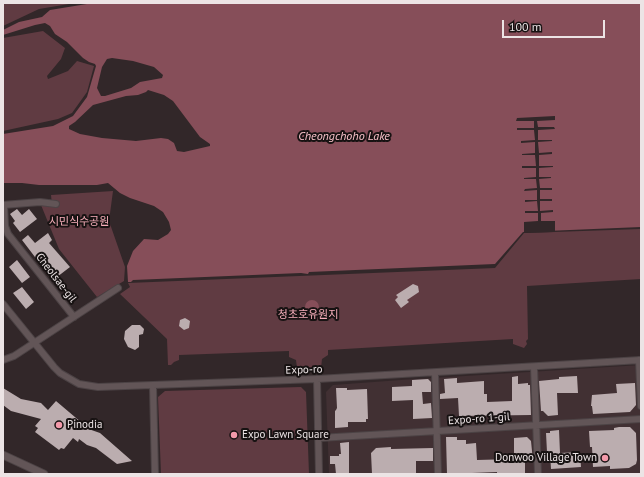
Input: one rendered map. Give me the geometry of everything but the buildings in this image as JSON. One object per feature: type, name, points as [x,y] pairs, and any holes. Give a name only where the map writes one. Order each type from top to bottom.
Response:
[{"type":"street","name":"Cheolsae-gil","points":[[56,204],[40,202],[3,205],[5,226],[8,234],[74,317],[118,288]]},
{"type":"street","name":"Expo-ro","points":[[3,304],[60,373],[79,384],[98,387],[317,380],[640,360]]},
{"type":"street","points":[[3,360],[14,356],[74,317]]},
{"type":"street","points":[[640,360],[641,406]]},
{"type":"street","points":[[534,367],[538,474]]},
{"type":"street","points":[[435,373],[438,474]]},
{"type":"street","points":[[317,380],[319,474]]},
{"type":"street","points":[[153,386],[156,474]]},
{"type":"street","name":"Expo-ro 1-gil","points":[[318,438],[641,419]]},
{"type":"street","points":[[3,455],[44,474]]},
{"type":"shaded area","points":[[641,365],[641,474],[329,474],[326,392],[333,385]]},
{"type":"green space","points":[[3,3],[75,3],[39,9],[3,26]]},
{"type":"green space","points":[[43,31],[65,48],[61,59],[47,76],[48,79],[68,71],[77,61],[94,66],[87,92],[72,113],[58,119],[3,131],[3,38]]},
{"type":"green space","name":"시민식수공원","points":[[113,191],[109,221],[125,267],[124,281],[97,297],[59,249],[41,205],[52,205],[51,195]]},
{"type":"green space","name":"청초호유원지","points":[[641,229],[641,279],[527,286],[528,339],[524,348],[513,344],[513,339],[328,350],[328,355],[322,359],[321,368],[319,371],[300,372],[297,368],[296,360],[289,357],[289,351],[179,355],[179,360],[171,365],[168,365],[167,339],[120,294],[130,287],[128,283],[495,268],[524,233]]},
{"type":"green space","name":"Expo Lawn Square","points":[[301,387],[306,392],[309,474],[161,474],[158,397],[165,391]]},
{"type":"water","name":"Cheongchoho Lake","points":[[93,3],[641,3],[641,227],[523,232],[495,264],[309,272],[308,274],[301,273],[133,280],[128,282],[127,266],[133,251],[144,239],[158,240],[168,234],[171,230],[169,222],[163,212],[154,206],[120,193],[108,183],[97,185],[39,185],[3,183],[3,134],[53,126],[73,116],[87,97],[96,66],[83,58],[67,42],[55,34],[50,26],[45,23],[3,35],[3,30],[19,22],[42,17],[50,10]],"holes":[[[112,58],[133,61],[154,67],[163,75],[162,78],[140,82],[131,88],[101,96],[97,88],[102,67],[107,59]],[[148,90],[164,95],[173,101],[200,137],[210,144],[210,146],[184,152],[177,151],[174,143],[168,139],[161,138],[136,141],[102,138],[80,134],[69,129],[69,126],[93,105],[126,96],[138,95]]]},
{"type":"water","points":[[309,300],[315,300],[319,304],[319,310],[315,314],[309,314],[305,310],[305,304]]},
{"type":"pier","points":[[555,116],[555,120],[537,121],[538,127],[554,127],[555,129],[538,130],[538,140],[552,141],[538,142],[539,153],[552,152],[552,154],[539,155],[539,166],[553,166],[539,168],[539,177],[551,177],[539,179],[540,188],[552,188],[552,190],[540,190],[540,199],[552,199],[552,201],[540,201],[540,211],[553,210],[553,212],[541,213],[541,221],[555,221],[555,232],[524,233],[524,222],[538,221],[538,213],[525,213],[525,211],[538,211],[537,201],[525,202],[525,200],[537,200],[537,190],[524,191],[525,189],[537,188],[536,179],[524,179],[536,177],[536,168],[522,168],[522,166],[536,166],[535,155],[522,155],[535,153],[535,142],[521,143],[521,141],[535,140],[534,130],[517,130],[517,128],[534,128],[534,121],[516,121],[517,118]]},
{"type":"place","name":"Pinodia","points":[[59,425]]},
{"type":"place","name":"Expo Lawn Square","points":[[234,435]]},
{"type":"place","name":"Donwoo Village Town","points":[[605,458]]}]
